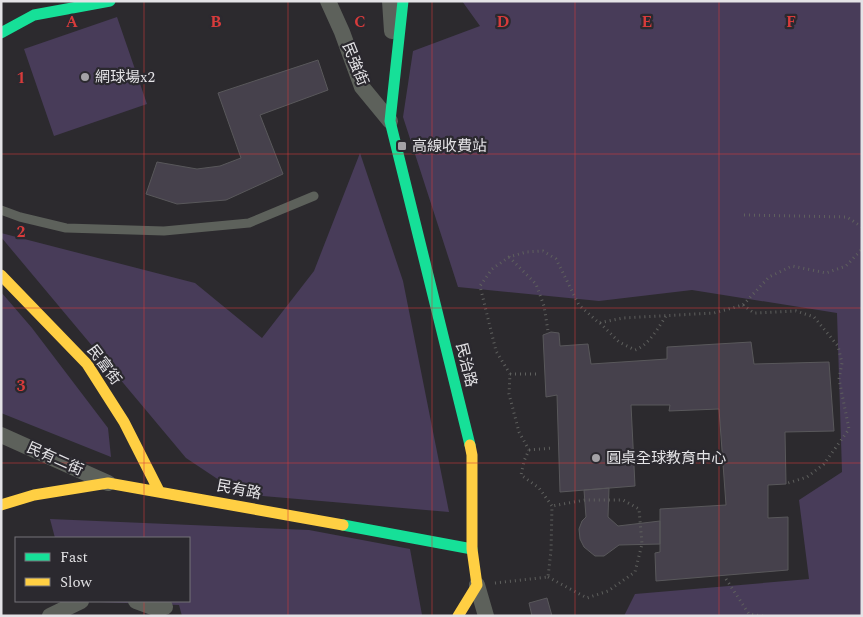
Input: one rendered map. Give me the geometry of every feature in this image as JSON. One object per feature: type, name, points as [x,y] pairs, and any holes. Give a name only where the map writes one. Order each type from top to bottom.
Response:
[{"type":"street","points":[[1,33],[34,15],[110,1]]},
{"type":"street","name":"民強街","points":[[328,1],[342,32],[362,87],[390,121]]},
{"type":"street","points":[[390,1],[396,70]]},
{"type":"street","points":[[390,121],[402,1]]},
{"type":"street","name":"民治路","points":[[390,121],[472,455],[472,549],[477,586]]},
{"type":"street","name":"民富街","points":[[1,275],[86,364],[124,422],[159,491]]},
{"type":"street","name":"民有二街","points":[[1,435],[108,483]]},
{"type":"street","name":"民有路","points":[[1,505],[34,495],[108,483],[472,549]]},
{"type":"street","points":[[458,616],[477,586]]},
{"type":"street","points":[[477,586],[486,616]]},
{"type":"street","points":[[50,616],[79,602]]},
{"type":"street","points":[[139,602],[155,608],[165,607]]},
{"type":"lane","points":[[34,15],[44,1]]},
{"type":"lane","points":[[1,210],[20,217],[66,228],[164,231],[249,223],[314,196]]},
{"type":"path","points":[[744,215],[847,217],[862,227]]},
{"type":"path","points":[[599,323],[623,318],[714,313],[743,305],[769,277],[792,266],[826,273],[846,266],[862,249]]},
{"type":"path","points":[[529,450],[519,432],[509,394],[510,374],[496,351],[480,286],[492,269],[509,257],[526,252],[543,251],[556,259],[579,305],[619,342],[635,350],[640,348],[651,337],[666,315]]},
{"type":"path","points":[[509,257],[536,284],[544,306],[548,331]]},
{"type":"path","points":[[743,305],[754,313],[796,311],[814,317],[838,346],[842,363],[840,379],[849,430],[824,464],[807,477],[788,483]]},
{"type":"path","points":[[510,374],[537,374]]},
{"type":"path","points":[[529,450],[553,448]]},
{"type":"path","points":[[529,450],[521,475],[538,488],[552,506],[551,551],[548,577]]},
{"type":"path","points":[[477,586],[548,577],[587,598],[608,591],[635,572],[642,544],[638,509],[623,500],[585,500],[552,506]]},
{"type":"path","points":[[726,579],[749,614],[763,616]]},
{"type":"shaded area","points":[[462,1],[862,1],[862,616],[624,616],[635,594],[809,579],[799,500],[842,472],[837,313],[692,290],[599,301],[458,287],[403,117],[413,51],[480,26]]},
{"type":"shaded area","name":"網球場x2","points":[[117,17],[147,104],[54,136],[24,49]]},
{"type":"shaded area","points":[[360,153],[403,281],[449,512],[240,494],[186,458],[1,237],[1,233],[195,283],[262,338],[314,271]]},
{"type":"shaded area","points":[[1,292],[32,328],[108,428],[111,457],[1,413]]},
{"type":"shaded area","points":[[50,519],[309,530],[410,549],[422,615],[182,616],[179,605],[99,602],[190,602],[190,537],[55,537]]},
{"type":"building","points":[[318,60],[328,90],[260,115],[283,174],[226,200],[177,204],[146,194],[157,162],[197,169],[220,166],[241,158],[218,93]]},
{"type":"building","name":"圓桌全球教育中心","points":[[551,332],[559,333],[560,346],[588,344],[591,364],[667,359],[667,347],[751,342],[754,364],[829,362],[834,431],[785,432],[786,484],[768,485],[768,518],[788,517],[788,570],[656,581],[655,553],[660,552],[660,509],[726,505],[719,409],[669,411],[670,405],[631,405],[635,486],[560,492],[557,395],[546,397],[543,335]]},
{"type":"building","points":[[609,488],[608,517],[618,526],[660,521],[660,544],[619,545],[604,556],[595,556],[584,547],[580,539],[579,529],[586,517],[584,490]]},
{"type":"building","points":[[547,598],[552,616],[532,616],[529,603]]},
{"type":"traffic: fast","points":[[1,33],[34,15],[110,1]]},
{"type":"traffic: fast","points":[[403,1],[390,121],[470,445]]},
{"type":"traffic: fast","points":[[343,525],[472,549]]},
{"type":"traffic: slow","points":[[1,275],[87,364],[124,422],[159,491]]},
{"type":"traffic: slow","points":[[458,616],[477,585],[472,549],[472,455],[470,445]]},
{"type":"traffic: slow","points":[[1,505],[34,495],[108,483],[343,525]]},
{"type":"place","name":"網球場x2","points":[[85,77]]},
{"type":"place","name":"高線收費站","points":[[402,146]]},
{"type":"place","name":"圓桌全球教育中心","points":[[596,458]]}]
